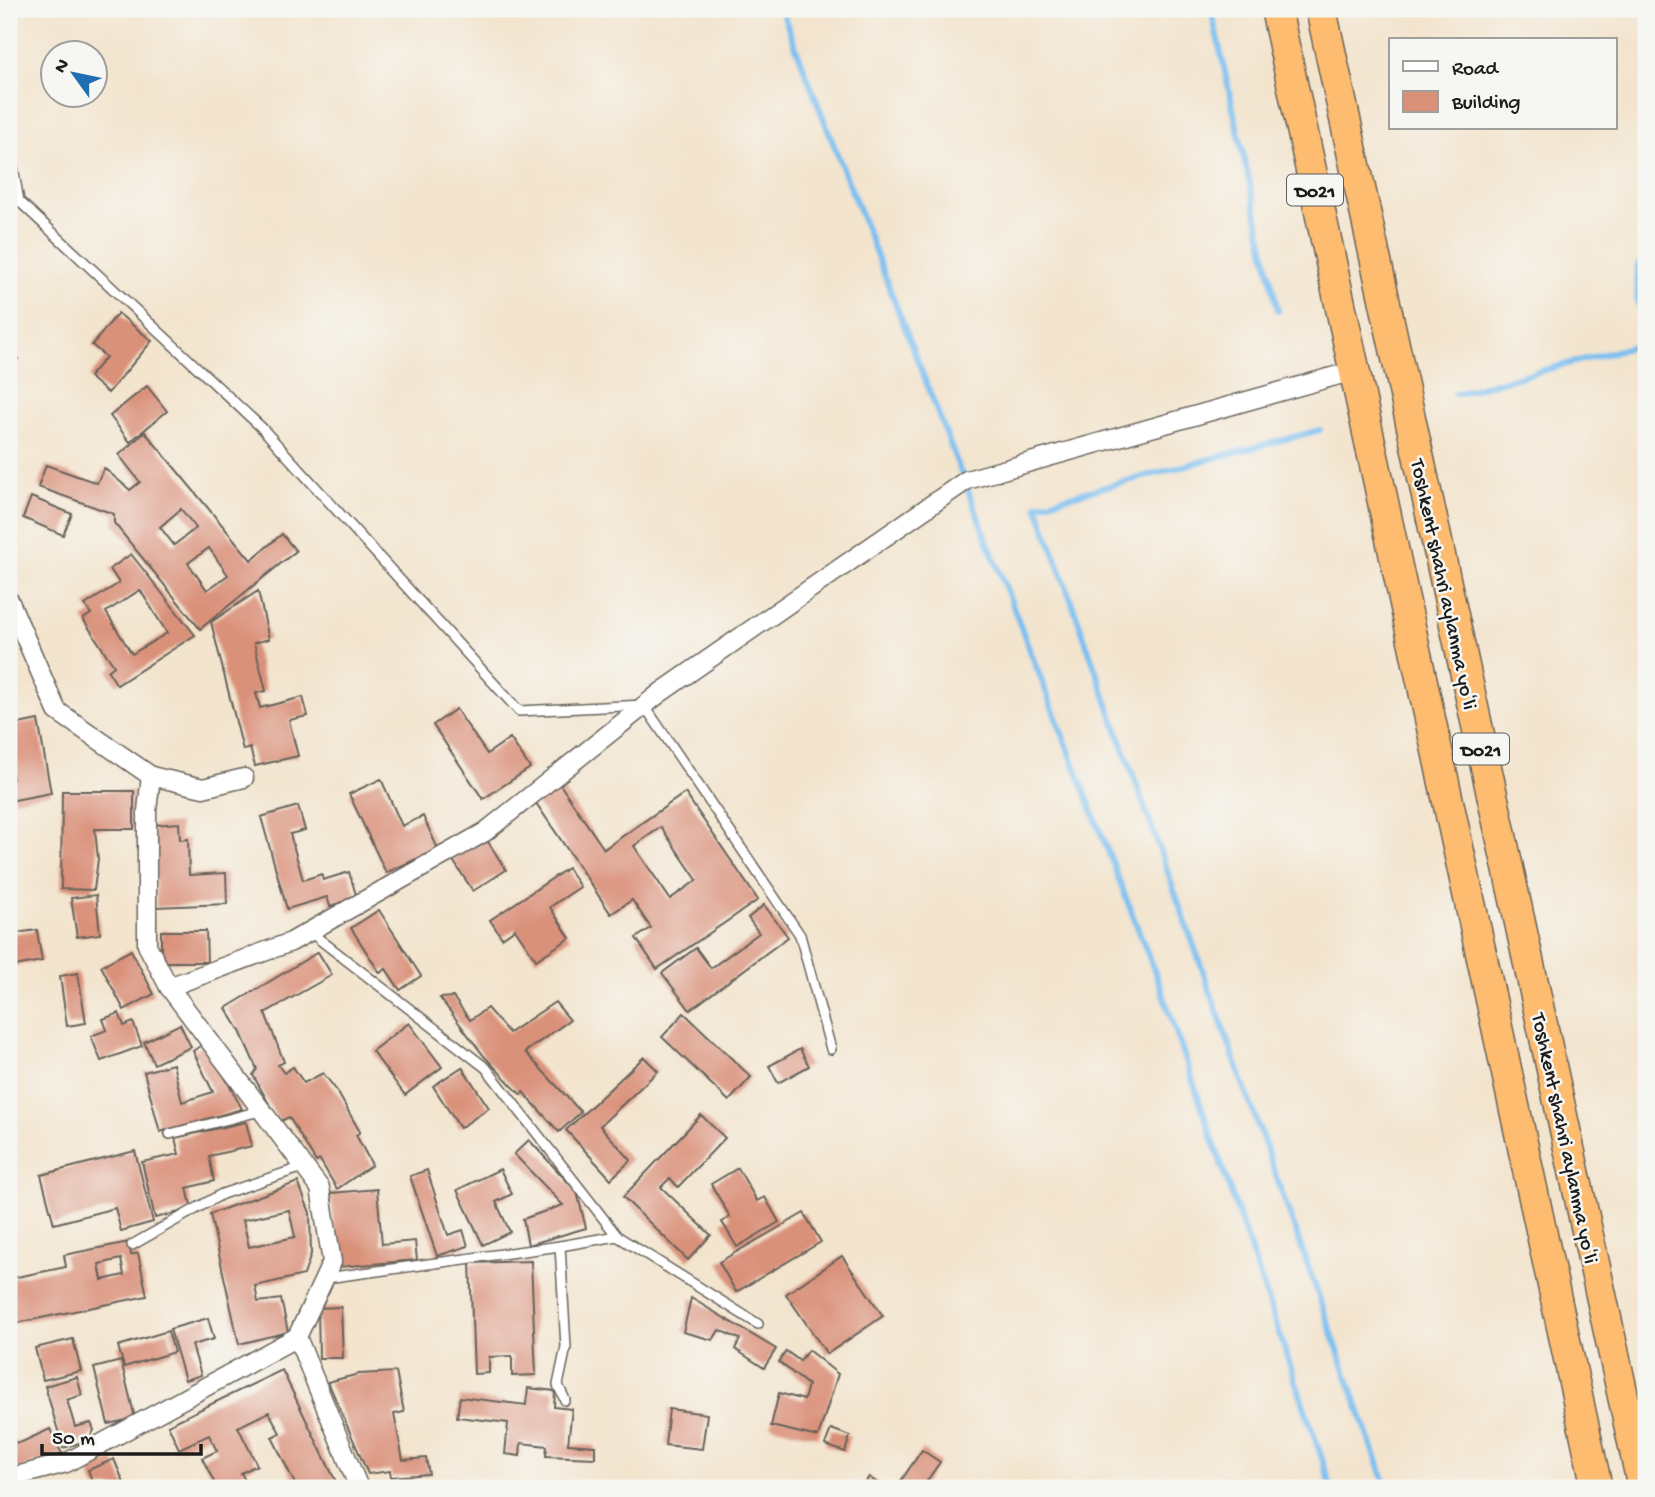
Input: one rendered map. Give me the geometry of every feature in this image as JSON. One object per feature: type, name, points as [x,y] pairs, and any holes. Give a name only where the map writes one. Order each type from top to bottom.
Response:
[{"type":"highway","name":"Toshkent shahri aylanma yoʻli","points":[[1276,9],[1597,1488]]},
{"type":"highway","name":"Toshkent shahri aylanma yoʻli","points":[[1321,9],[1643,1488]]},
{"type":"highway","points":[[1549,1270],[1570,1254],[1583,1255],[1593,1262]]},
{"type":"street","points":[[169,987],[291,942],[485,832],[644,705],[963,483],[1353,371]]},
{"type":"street","points":[[9,600],[57,710],[151,776],[203,788],[244,778]]},
{"type":"street","points":[[9,1478],[66,1464],[297,1337],[331,1262],[320,1188],[169,987],[147,945],[147,811],[151,776]]},
{"type":"street","points":[[297,1337],[359,1488]]},
{"type":"lane","points":[[9,145],[19,201],[262,428],[519,711],[644,705],[800,935],[831,1049]]},
{"type":"lane","points":[[310,932],[486,1068],[617,1236],[758,1324]]},
{"type":"lane","points":[[170,1134],[260,1111]]},
{"type":"lane","points":[[132,1245],[222,1194],[303,1167]]},
{"type":"lane","points":[[325,1278],[617,1236]]},
{"type":"lane","points":[[560,1246],[566,1347],[558,1385],[565,1400]]},
{"type":"building","points":[[118,313],[152,341],[108,393],[89,377],[106,357],[92,345]]},
{"type":"building","points":[[9,353],[18,359],[9,373]]},
{"type":"building","points":[[147,386],[167,411],[130,442],[110,416]]},
{"type":"building","points":[[145,432],[251,560],[282,534],[296,551],[200,629],[114,523],[114,514],[38,487],[46,465],[97,483],[104,468],[130,490],[140,482],[119,455]],"holes":[[[181,509],[196,528],[174,545],[160,527]],[[209,548],[228,575],[207,590],[188,563]]]},
{"type":"building","points":[[31,497],[72,514],[63,535],[23,518]]},
{"type":"building","points":[[131,554],[195,635],[117,685],[108,671],[114,666],[83,619],[91,614],[85,605],[119,583],[110,569]],"holes":[[[140,590],[167,633],[132,654],[106,612]]]},
{"type":"building","points":[[258,591],[269,639],[254,643],[266,691],[256,693],[260,708],[303,697],[308,716],[289,720],[298,756],[255,766],[250,748],[243,750],[211,622]]},
{"type":"building","points":[[456,709],[487,754],[510,738],[530,768],[483,799],[433,725]]},
{"type":"building","points":[[38,720],[51,793],[9,801],[9,780],[13,779],[9,757],[9,726]]},
{"type":"building","points":[[381,779],[402,826],[423,816],[438,849],[386,873],[349,794]]},
{"type":"building","points":[[559,783],[604,849],[685,793],[758,900],[657,969],[636,938],[651,928],[632,900],[611,914],[534,800]],"holes":[[[661,827],[697,880],[670,899],[634,846]]]},
{"type":"building","points":[[62,791],[134,791],[134,829],[95,829],[98,859],[94,890],[61,889]]},
{"type":"building","points":[[298,806],[305,830],[290,834],[303,880],[322,874],[323,880],[349,872],[357,898],[330,906],[327,897],[287,909],[261,817]]},
{"type":"building","points":[[179,823],[180,840],[188,839],[189,875],[226,873],[227,904],[156,907],[153,825]]},
{"type":"building","points":[[485,837],[506,870],[473,891],[452,859]]},
{"type":"building","points":[[568,868],[580,887],[550,907],[570,938],[536,960],[515,929],[502,938],[490,920]]},
{"type":"building","points":[[96,895],[100,934],[77,937],[71,898]]},
{"type":"building","points":[[764,905],[788,937],[690,1010],[662,973],[696,948],[711,968],[759,933],[748,918]]},
{"type":"building","points":[[379,910],[421,976],[400,990],[386,969],[380,973],[351,928]]},
{"type":"building","points":[[37,930],[42,961],[9,967],[9,934]]},
{"type":"building","points":[[161,931],[206,931],[207,962],[161,962]]},
{"type":"building","points":[[131,950],[154,994],[124,1010],[101,966]]},
{"type":"building","points":[[318,952],[332,975],[265,1013],[284,1062],[278,1065],[284,1073],[293,1067],[304,1083],[323,1073],[337,1091],[360,1132],[356,1135],[372,1165],[337,1189],[320,1160],[316,1162],[289,1117],[279,1122],[253,1075],[257,1069],[226,1008]]},
{"type":"building","points":[[78,973],[86,1023],[67,1026],[60,976]]},
{"type":"building","points":[[453,997],[470,1020],[487,1008],[509,1033],[555,1002],[570,1020],[525,1052],[581,1112],[559,1132],[523,1092],[521,1095],[484,1056],[440,998]]},
{"type":"building","points":[[119,1013],[124,1026],[133,1022],[142,1046],[101,1061],[91,1036],[107,1030],[103,1019]]},
{"type":"building","points":[[684,1013],[751,1077],[729,1101],[662,1037]]},
{"type":"building","points":[[409,1023],[442,1067],[405,1095],[372,1051]]},
{"type":"building","points":[[180,1024],[191,1047],[154,1064],[144,1042]]},
{"type":"building","points":[[206,1042],[242,1109],[160,1132],[144,1072],[173,1064],[182,1102],[213,1092],[193,1051]]},
{"type":"building","points":[[800,1049],[809,1066],[778,1083],[769,1066]]},
{"type":"building","points":[[644,1057],[658,1071],[600,1126],[631,1160],[611,1179],[566,1130]]},
{"type":"building","points":[[462,1067],[489,1108],[460,1128],[433,1086]]},
{"type":"building","points":[[701,1115],[725,1138],[678,1187],[670,1178],[661,1187],[711,1235],[688,1260],[623,1197]]},
{"type":"building","points":[[246,1122],[252,1146],[209,1156],[214,1181],[187,1188],[192,1209],[155,1218],[142,1162],[179,1154],[175,1138]]},
{"type":"building","points":[[529,1140],[577,1192],[586,1228],[528,1245],[523,1219],[563,1205],[514,1154]]},
{"type":"building","points":[[135,1151],[153,1222],[121,1231],[115,1208],[54,1224],[41,1175]]},
{"type":"building","points":[[738,1168],[757,1201],[765,1197],[779,1222],[737,1247],[722,1222],[730,1217],[711,1184]]},
{"type":"building","points":[[500,1169],[512,1194],[496,1202],[510,1232],[483,1245],[457,1190]]},
{"type":"building","points":[[427,1170],[448,1235],[463,1230],[468,1246],[437,1256],[410,1176]]},
{"type":"building","points":[[298,1182],[310,1213],[311,1254],[304,1275],[255,1286],[258,1302],[281,1299],[288,1332],[239,1344],[210,1214]],"holes":[[[289,1210],[295,1237],[249,1247],[243,1220]]]},
{"type":"building","points":[[377,1189],[382,1244],[415,1241],[417,1260],[338,1267],[331,1193]]},
{"type":"building","points":[[804,1213],[821,1242],[736,1292],[719,1262]]},
{"type":"building","points":[[129,1242],[131,1255],[138,1253],[147,1296],[12,1324],[9,1307],[9,1266],[12,1278],[66,1267],[64,1255]],"holes":[[[121,1259],[124,1275],[102,1280],[99,1264]]]},
{"type":"building","points":[[842,1256],[883,1316],[827,1354],[786,1294]]},
{"type":"building","points":[[531,1261],[536,1375],[512,1376],[512,1356],[489,1357],[489,1373],[474,1374],[470,1263]]},
{"type":"building","points":[[691,1298],[776,1349],[764,1368],[735,1349],[740,1339],[719,1330],[713,1340],[683,1332]]},
{"type":"building","points":[[341,1307],[343,1358],[319,1358],[318,1308]]},
{"type":"building","points":[[208,1318],[214,1339],[192,1345],[201,1375],[185,1380],[170,1329]]},
{"type":"building","points":[[168,1331],[174,1352],[124,1367],[118,1346]]},
{"type":"building","points":[[73,1339],[81,1371],[43,1380],[35,1348]]},
{"type":"building","points":[[808,1350],[838,1374],[818,1437],[771,1426],[779,1393],[804,1400],[808,1385],[779,1362],[786,1351],[800,1361]]},
{"type":"building","points":[[121,1361],[135,1418],[108,1424],[94,1368]]},
{"type":"building","points":[[282,1370],[339,1488],[297,1488],[272,1437],[280,1433],[269,1412],[238,1427],[257,1465],[241,1473],[249,1488],[217,1488],[202,1458],[217,1451],[209,1435],[179,1449],[168,1425]]},
{"type":"building","points":[[396,1372],[404,1412],[394,1414],[403,1460],[426,1458],[429,1474],[391,1477],[390,1471],[368,1474],[328,1382],[359,1374]]},
{"type":"building","points":[[77,1377],[82,1395],[67,1400],[75,1427],[91,1423],[94,1430],[89,1440],[63,1448],[45,1386]]},
{"type":"building","points":[[528,1388],[555,1391],[554,1407],[572,1409],[568,1444],[595,1446],[595,1458],[546,1456],[547,1446],[521,1443],[520,1456],[505,1454],[508,1423],[457,1417],[460,1397],[526,1405]]},
{"type":"building","points":[[669,1409],[707,1414],[702,1449],[665,1445]]},
{"type":"building","points":[[50,1429],[62,1454],[9,1472],[9,1443],[22,1442]]},
{"type":"building","points":[[831,1429],[850,1436],[845,1452],[825,1445]]},
{"type":"building","points":[[922,1450],[940,1462],[922,1488],[896,1488]]},
{"type":"building","points":[[114,1459],[126,1488],[95,1488],[88,1470]]},
{"type":"building","points":[[869,1477],[884,1488],[861,1488]]},
{"type":"building","points":[[408,1480],[411,1488],[385,1488]]},
{"type":"waterway","points":[[781,9],[1161,988],[1332,1488]]},
{"type":"waterway","points":[[1211,9],[1278,311]]},
{"type":"waterway","points":[[1646,269],[1646,300]]},
{"type":"waterway","points":[[1455,394],[1646,343]]},
{"type":"waterway","points":[[1320,430],[1037,505],[1387,1488]]}]
